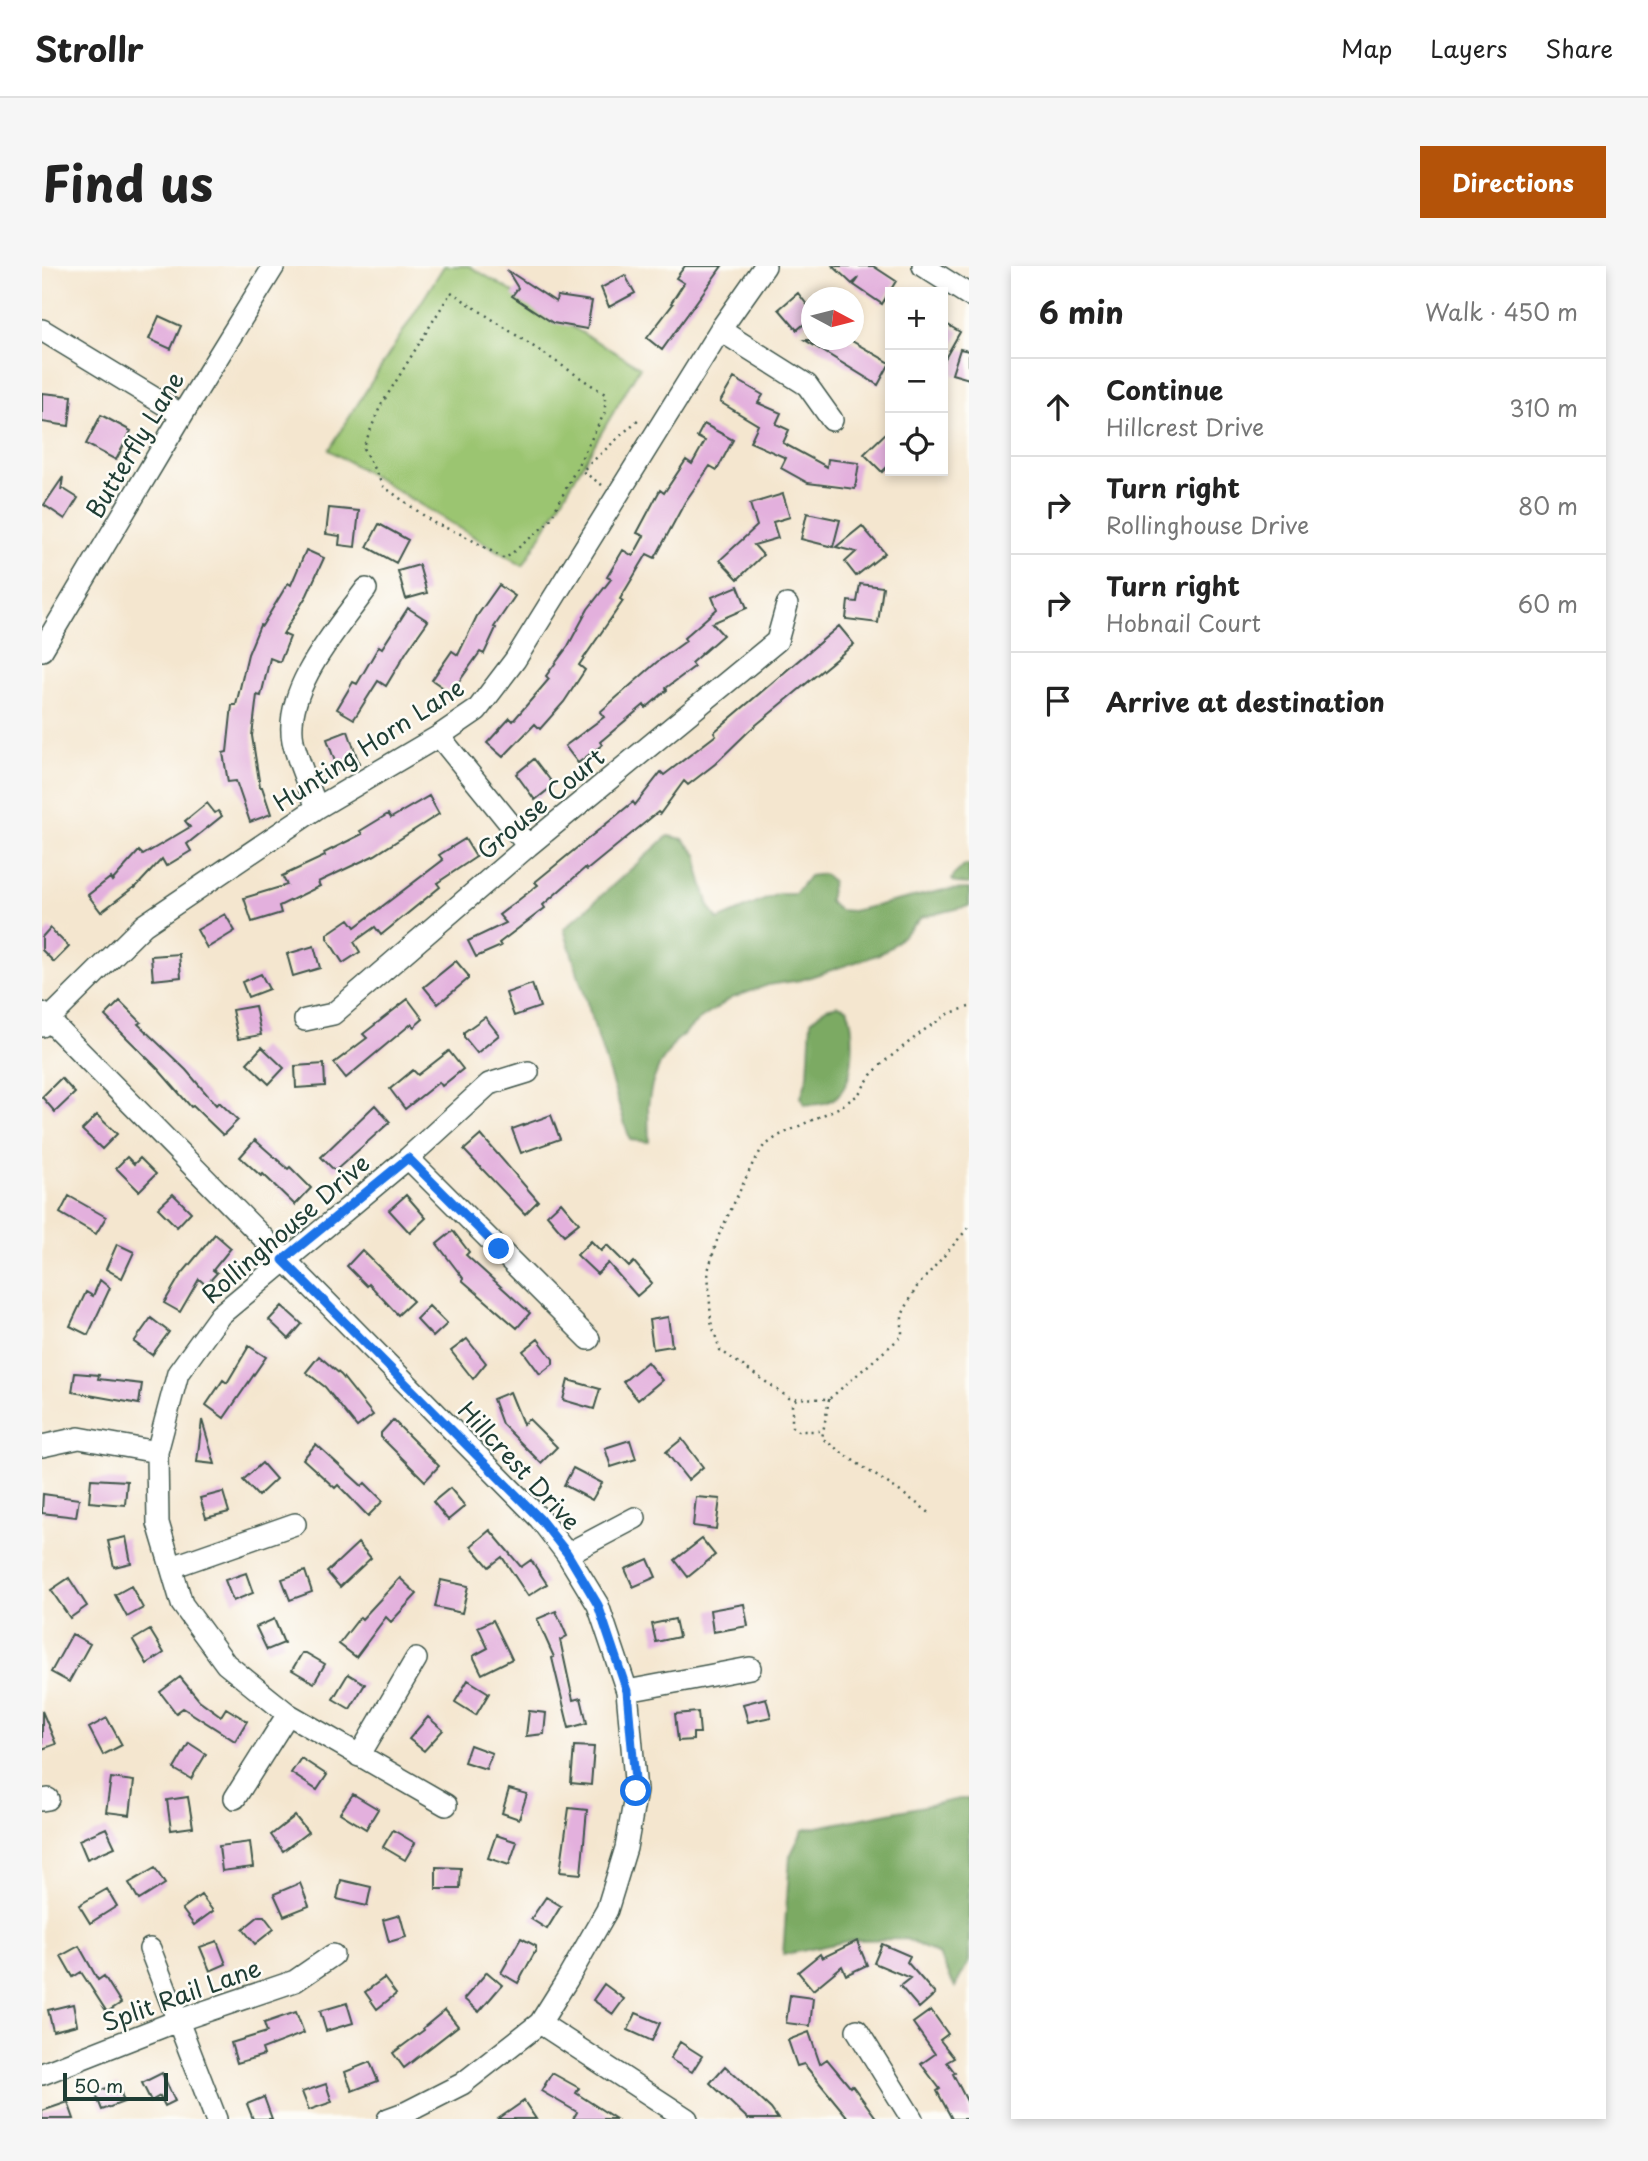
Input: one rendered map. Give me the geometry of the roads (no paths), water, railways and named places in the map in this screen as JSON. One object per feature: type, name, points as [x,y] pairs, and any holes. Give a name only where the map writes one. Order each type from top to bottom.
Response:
[{"type":"street","name":"Butterfly Lane","points":[[42,650],[274,266]]},
{"type":"street","name":"Hunting Horn Lane","points":[[44,1019],[144,925],[317,808],[439,736],[477,710],[515,660],[720,330],[765,266]]},
{"type":"street","points":[[923,266],[969,295]]},
{"type":"street","points":[[42,330],[182,415]]},
{"type":"street","points":[[720,330],[807,385],[832,420]]},
{"type":"street","points":[[317,808],[293,740],[294,710],[310,668],[366,589]]},
{"type":"street","name":"Grouse Court","points":[[305,1020],[333,1014],[528,846],[777,642],[788,605]]},
{"type":"street","points":[[439,736],[528,846]]},
{"type":"street","name":"Hillcrest Drive","points":[[44,1019],[540,1519],[567,1553],[598,1605],[627,1691],[636,1791],[626,1848],[607,1910],[540,2023],[462,2084],[388,2119]]},
{"type":"street","name":"Rollinghouse Drive","points":[[446,1805],[288,1714],[226,1664],[182,1604],[158,1523],[157,1452],[178,1373],[220,1315],[408,1158],[489,1084],[528,1072]]},
{"type":"street","points":[[408,1158],[589,1339]]},
{"type":"street","points":[[42,1446],[79,1438],[157,1452]]},
{"type":"street","points":[[567,1553],[635,1518]]},
{"type":"street","points":[[172,1567],[295,1524]]},
{"type":"street","points":[[359,1756],[416,1659]]},
{"type":"street","points":[[627,1691],[750,1668]]},
{"type":"street","points":[[235,1798],[288,1714]]},
{"type":"street","points":[[150,1949],[216,2119]]},
{"type":"street","name":"Split Rail Lane","points":[[42,2074],[177,2021],[295,1981],[333,1955]]},
{"type":"street","points":[[540,2023],[687,2119]]},
{"type":"street","points":[[857,2030],[912,2119]]}]
